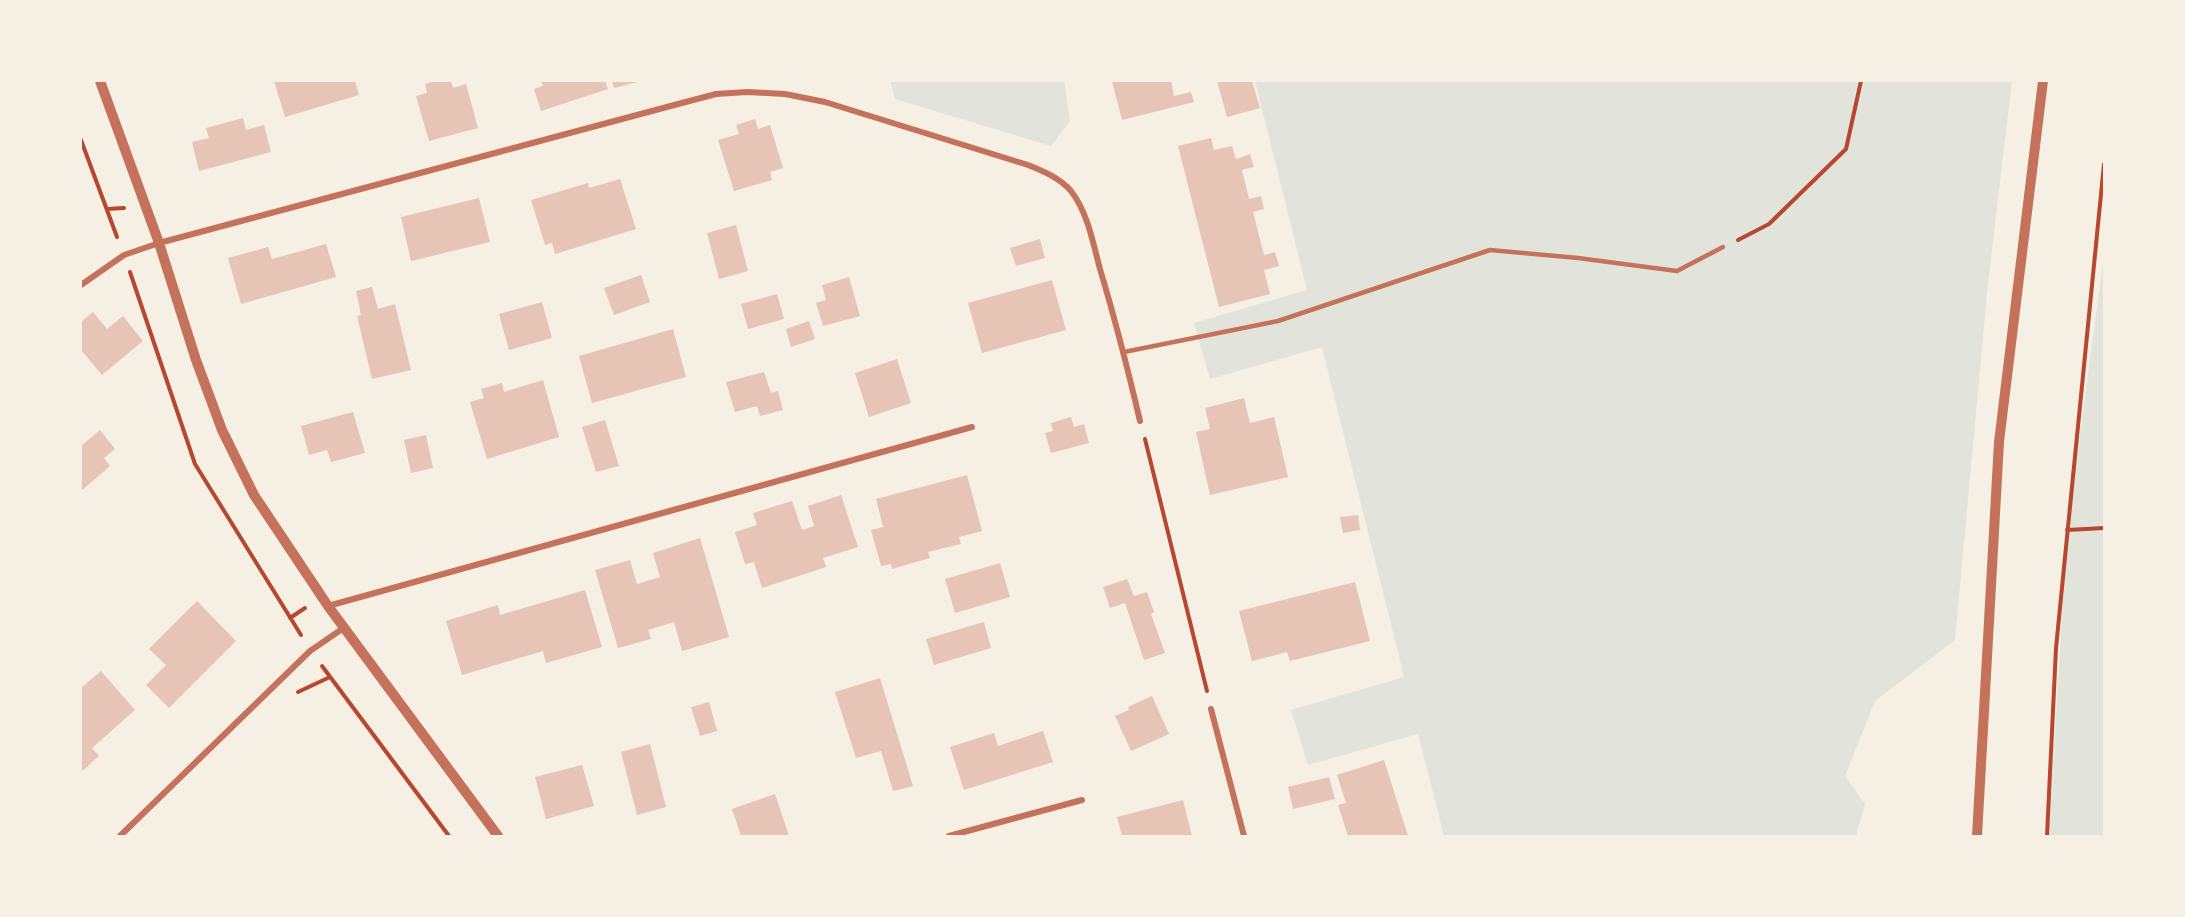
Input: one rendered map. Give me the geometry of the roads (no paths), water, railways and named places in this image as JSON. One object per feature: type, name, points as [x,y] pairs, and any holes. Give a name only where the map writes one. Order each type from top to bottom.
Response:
[{"type":"street","points":[[100,81],[159,243],[196,360],[222,430],[254,495],[328,606],[498,836]]},
{"type":"street","points":[[1977,836],[1999,442],[2043,81]]},
{"type":"street","points":[[81,285],[124,255],[159,243],[716,94],[747,92],[785,94],[825,102],[1028,165],[1050,174],[1070,190],[1082,208],[1124,352],[1140,421]]},
{"type":"street","points":[[328,606],[972,427]]},
{"type":"street","points":[[120,836],[310,651],[345,627]]},
{"type":"street","points":[[1212,709],[1244,836]]},
{"type":"street","points":[[949,836],[1082,800]]},
{"type":"lane","points":[[1124,352],[1278,321],[1490,250],[1578,258],[1677,271],[1723,247]]}]
